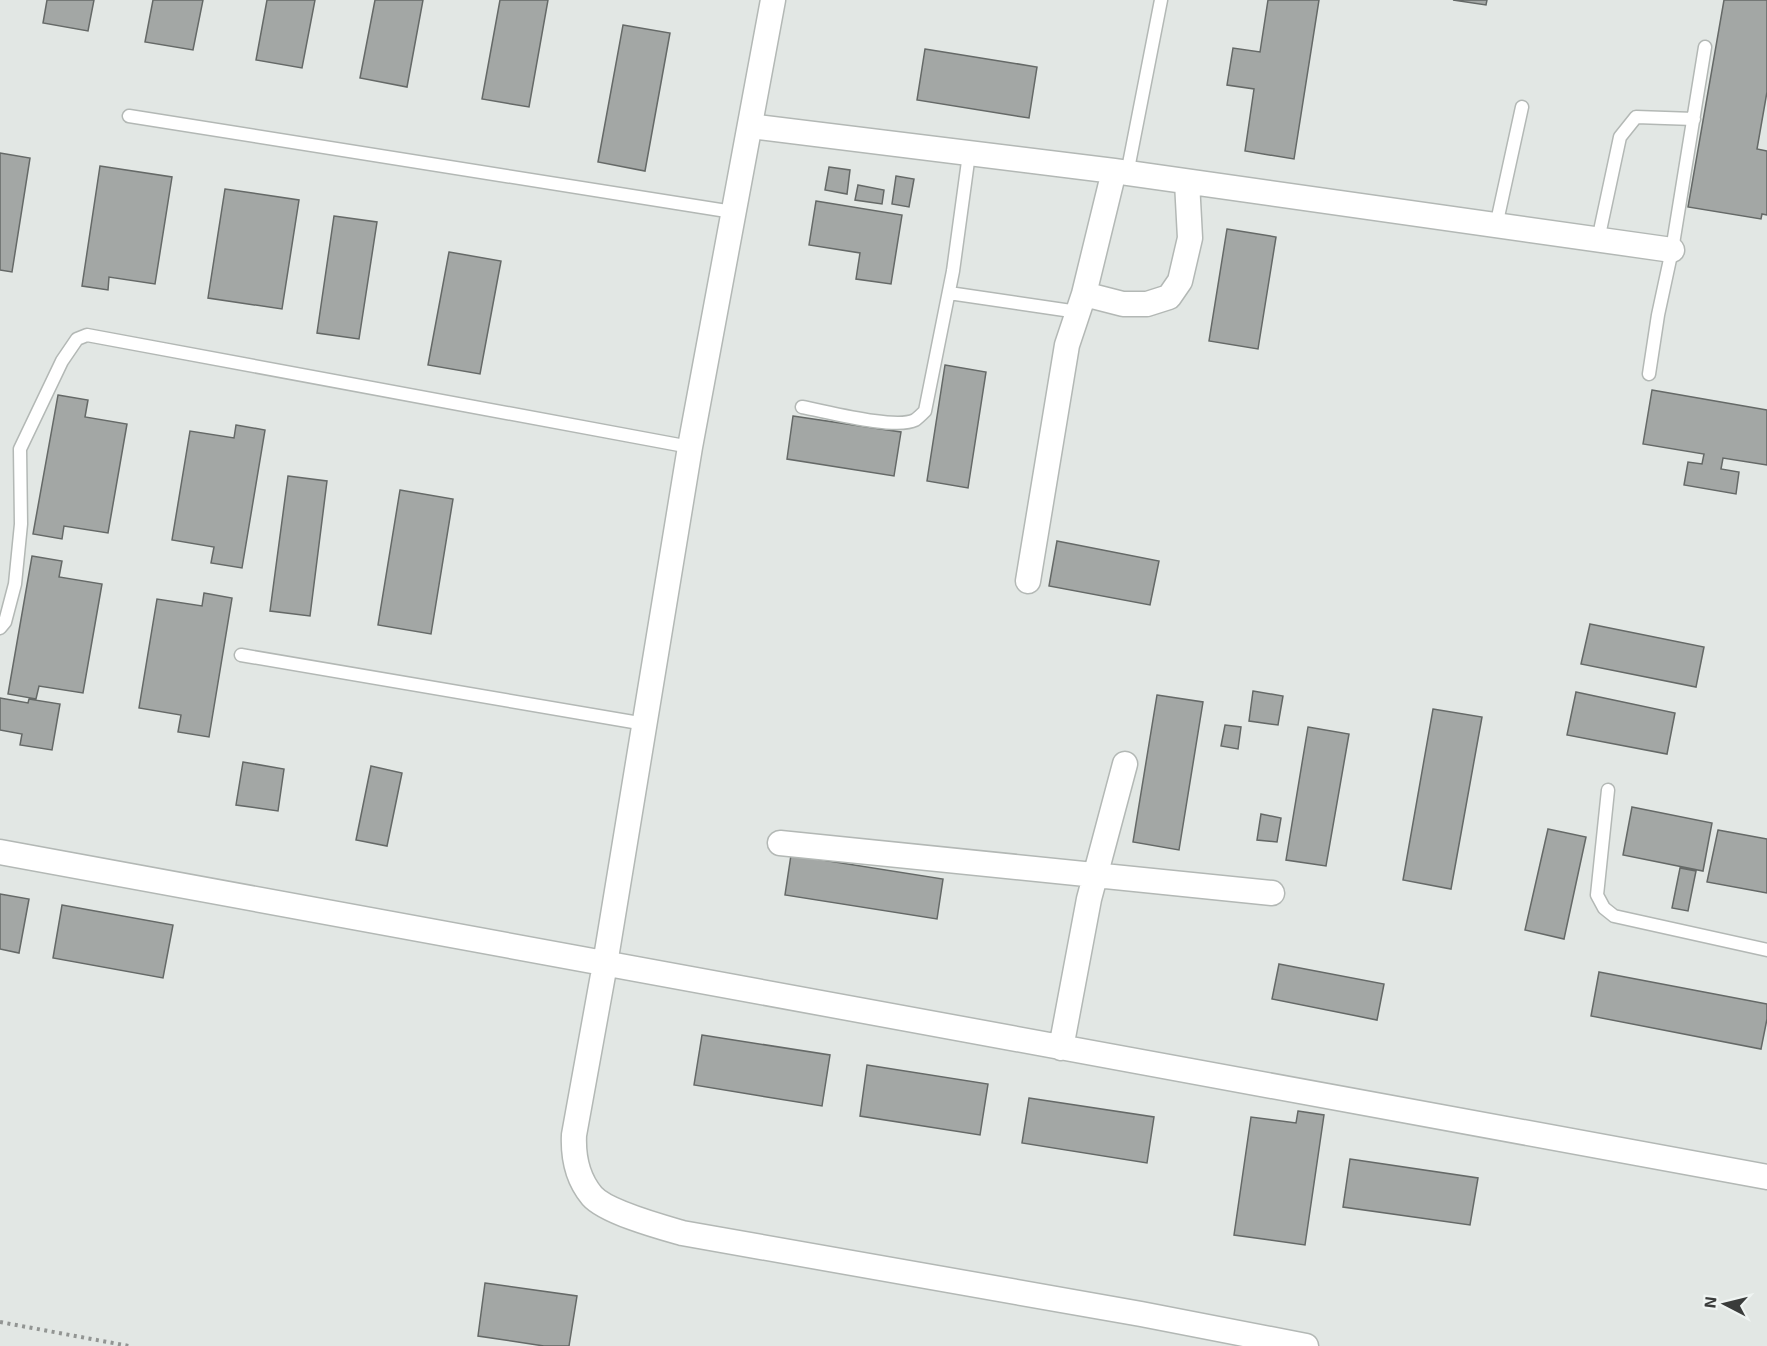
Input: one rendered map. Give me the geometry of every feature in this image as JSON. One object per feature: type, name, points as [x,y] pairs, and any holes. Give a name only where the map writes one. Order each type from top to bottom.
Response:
[{"type":"street","points":[[773,0],[690,447],[605,964],[574,1135],[573,1152],[576,1167],[583,1183],[594,1198],[645,1222],[682,1233],[1130,1312],[1306,1346]]},
{"type":"street","points":[[750,126],[1120,172],[1672,250]]},
{"type":"street","points":[[1028,581],[1067,345],[1120,172]]},
{"type":"street","points":[[1081,303],[1147,304],[1169,297],[1180,281],[1190,238],[1187,182]]},
{"type":"street","points":[[1061,1047],[1089,899],[1125,764]]},
{"type":"street","points":[[780,843],[1272,893]]},
{"type":"street","points":[[0,852],[1767,1177]]},
{"type":"lane","points":[[1120,172],[1161,0]]},
{"type":"lane","points":[[1649,375],[1705,47]]},
{"type":"lane","points":[[1496,225],[1522,106]]},
{"type":"lane","points":[[129,116],[733,212]]},
{"type":"lane","points":[[1598,240],[1620,137],[1636,117],[1694,119]]},
{"type":"lane","points":[[802,407],[879,422],[902,423],[914,421],[926,411],[949,293],[969,154]]},
{"type":"lane","points":[[949,293],[1081,303]]},
{"type":"lane","points":[[0,628],[5,622],[15,584],[20,534],[20,449],[62,361],[77,339],[87,334],[690,447]]},
{"type":"lane","points":[[241,655],[645,724]]},
{"type":"lane","points":[[1608,790],[1597,895],[1604,908],[1614,916],[1767,950]]},
{"type":"path","points":[[0,1322],[129,1346]]},
{"type":"building","points":[[47,0],[94,0],[88,31],[43,23]]},
{"type":"building","points":[[153,0],[203,0],[193,50],[145,42]]},
{"type":"building","points":[[267,0],[315,0],[302,68],[256,60]]},
{"type":"building","points":[[375,0],[423,0],[407,87],[360,78]]},
{"type":"building","points":[[500,0],[548,0],[529,107],[482,99]]},
{"type":"building","points":[[1268,0],[1319,0],[1294,159],[1245,151],[1254,89],[1227,85],[1233,48],[1260,52]]},
{"type":"building","points":[[1453,0],[1487,0],[1486,5]]},
{"type":"building","points":[[1724,0],[1767,0],[1767,92],[1757,149],[1767,151],[1767,215],[1762,214],[1761,219],[1688,207]]},
{"type":"building","points":[[623,25],[670,33],[645,171],[598,162]]},
{"type":"building","points":[[925,49],[1037,67],[1029,118],[917,100]]},
{"type":"building","points":[[0,153],[30,158],[12,272],[0,270]]},
{"type":"building","points":[[100,166],[172,177],[155,284],[109,277],[108,290],[82,286]]},
{"type":"building","points":[[829,167],[850,170],[847,194],[825,190]]},
{"type":"building","points":[[896,176],[914,179],[909,207],[892,204]]},
{"type":"building","points":[[858,185],[884,190],[882,204],[855,200]]},
{"type":"building","points":[[225,189],[299,200],[282,309],[208,298]]},
{"type":"building","points":[[816,201],[902,215],[891,284],[856,279],[860,253],[809,245]]},
{"type":"building","points":[[334,216],[377,222],[359,339],[317,333]]},
{"type":"building","points":[[1227,229],[1276,237],[1258,349],[1209,341]]},
{"type":"building","points":[[449,252],[501,261],[480,374],[428,365]]},
{"type":"building","points":[[945,365],[986,372],[968,488],[927,481]]},
{"type":"building","points":[[1652,390],[1767,410],[1767,465],[1723,458],[1721,469],[1739,472],[1736,494],[1684,485],[1688,462],[1702,464],[1704,454],[1643,444]]},
{"type":"building","points":[[58,395],[88,400],[85,417],[127,424],[108,533],[64,526],[62,539],[33,534]]},
{"type":"building","points":[[793,416],[901,432],[894,476],[787,459]]},
{"type":"building","points":[[236,425],[265,430],[242,568],[211,563],[214,547],[172,540],[190,431],[234,438]]},
{"type":"building","points":[[288,476],[327,481],[310,616],[270,611]]},
{"type":"building","points":[[400,490],[453,499],[431,634],[378,625]]},
{"type":"building","points":[[1057,541],[1159,561],[1150,605],[1049,586]]},
{"type":"building","points":[[32,556],[62,561],[59,577],[102,584],[83,693],[39,686],[36,699],[8,694]]},
{"type":"building","points":[[204,593],[232,598],[209,737],[178,732],[181,715],[139,708],[157,599],[202,606]]},
{"type":"building","points":[[1590,624],[1704,647],[1696,687],[1581,664]]},
{"type":"building","points":[[1253,691],[1283,696],[1278,725],[1249,721]]},
{"type":"building","points":[[1576,692],[1675,713],[1667,754],[1567,735]]},
{"type":"building","points":[[1157,695],[1203,702],[1179,850],[1133,842]]},
{"type":"building","points":[[0,698],[28,703],[29,699],[60,704],[52,750],[20,745],[22,734],[0,730]]},
{"type":"building","points":[[1433,709],[1482,717],[1451,889],[1403,880]]},
{"type":"building","points":[[1225,725],[1241,727],[1238,749],[1221,746]]},
{"type":"building","points":[[1308,727],[1349,734],[1326,866],[1286,860]]},
{"type":"building","points":[[243,762],[284,769],[278,811],[236,805]]},
{"type":"building","points":[[371,766],[402,773],[387,846],[356,840]]},
{"type":"building","points":[[1632,807],[1712,823],[1703,871],[1623,855]]},
{"type":"building","points":[[1261,814],[1281,818],[1277,842],[1257,840]]},
{"type":"building","points":[[1548,829],[1586,837],[1564,939],[1525,930]]},
{"type":"building","points":[[1718,830],[1767,839],[1767,893],[1707,882]]},
{"type":"building","points":[[791,855],[943,879],[937,919],[785,895]]},
{"type":"building","points":[[1680,868],[1696,871],[1688,911],[1672,908]]},
{"type":"building","points":[[0,894],[29,899],[19,953],[0,949]]},
{"type":"building","points":[[62,905],[173,925],[163,978],[53,958]]},
{"type":"building","points":[[1279,964],[1384,984],[1377,1020],[1272,999]]},
{"type":"building","points":[[1599,972],[1767,1004],[1767,1019],[1761,1049],[1591,1016]]},
{"type":"building","points":[[702,1035],[830,1055],[822,1106],[694,1085]]},
{"type":"building","points":[[867,1065],[988,1084],[980,1135],[860,1116]]},
{"type":"building","points":[[1029,1098],[1154,1117],[1147,1163],[1022,1143]]},
{"type":"building","points":[[1298,1111],[1324,1115],[1305,1245],[1234,1235],[1251,1117],[1296,1123]]},
{"type":"building","points":[[1350,1159],[1478,1178],[1470,1225],[1343,1207]]},
{"type":"building","points":[[485,1283],[577,1296],[569,1346],[544,1346],[478,1336]]}]
